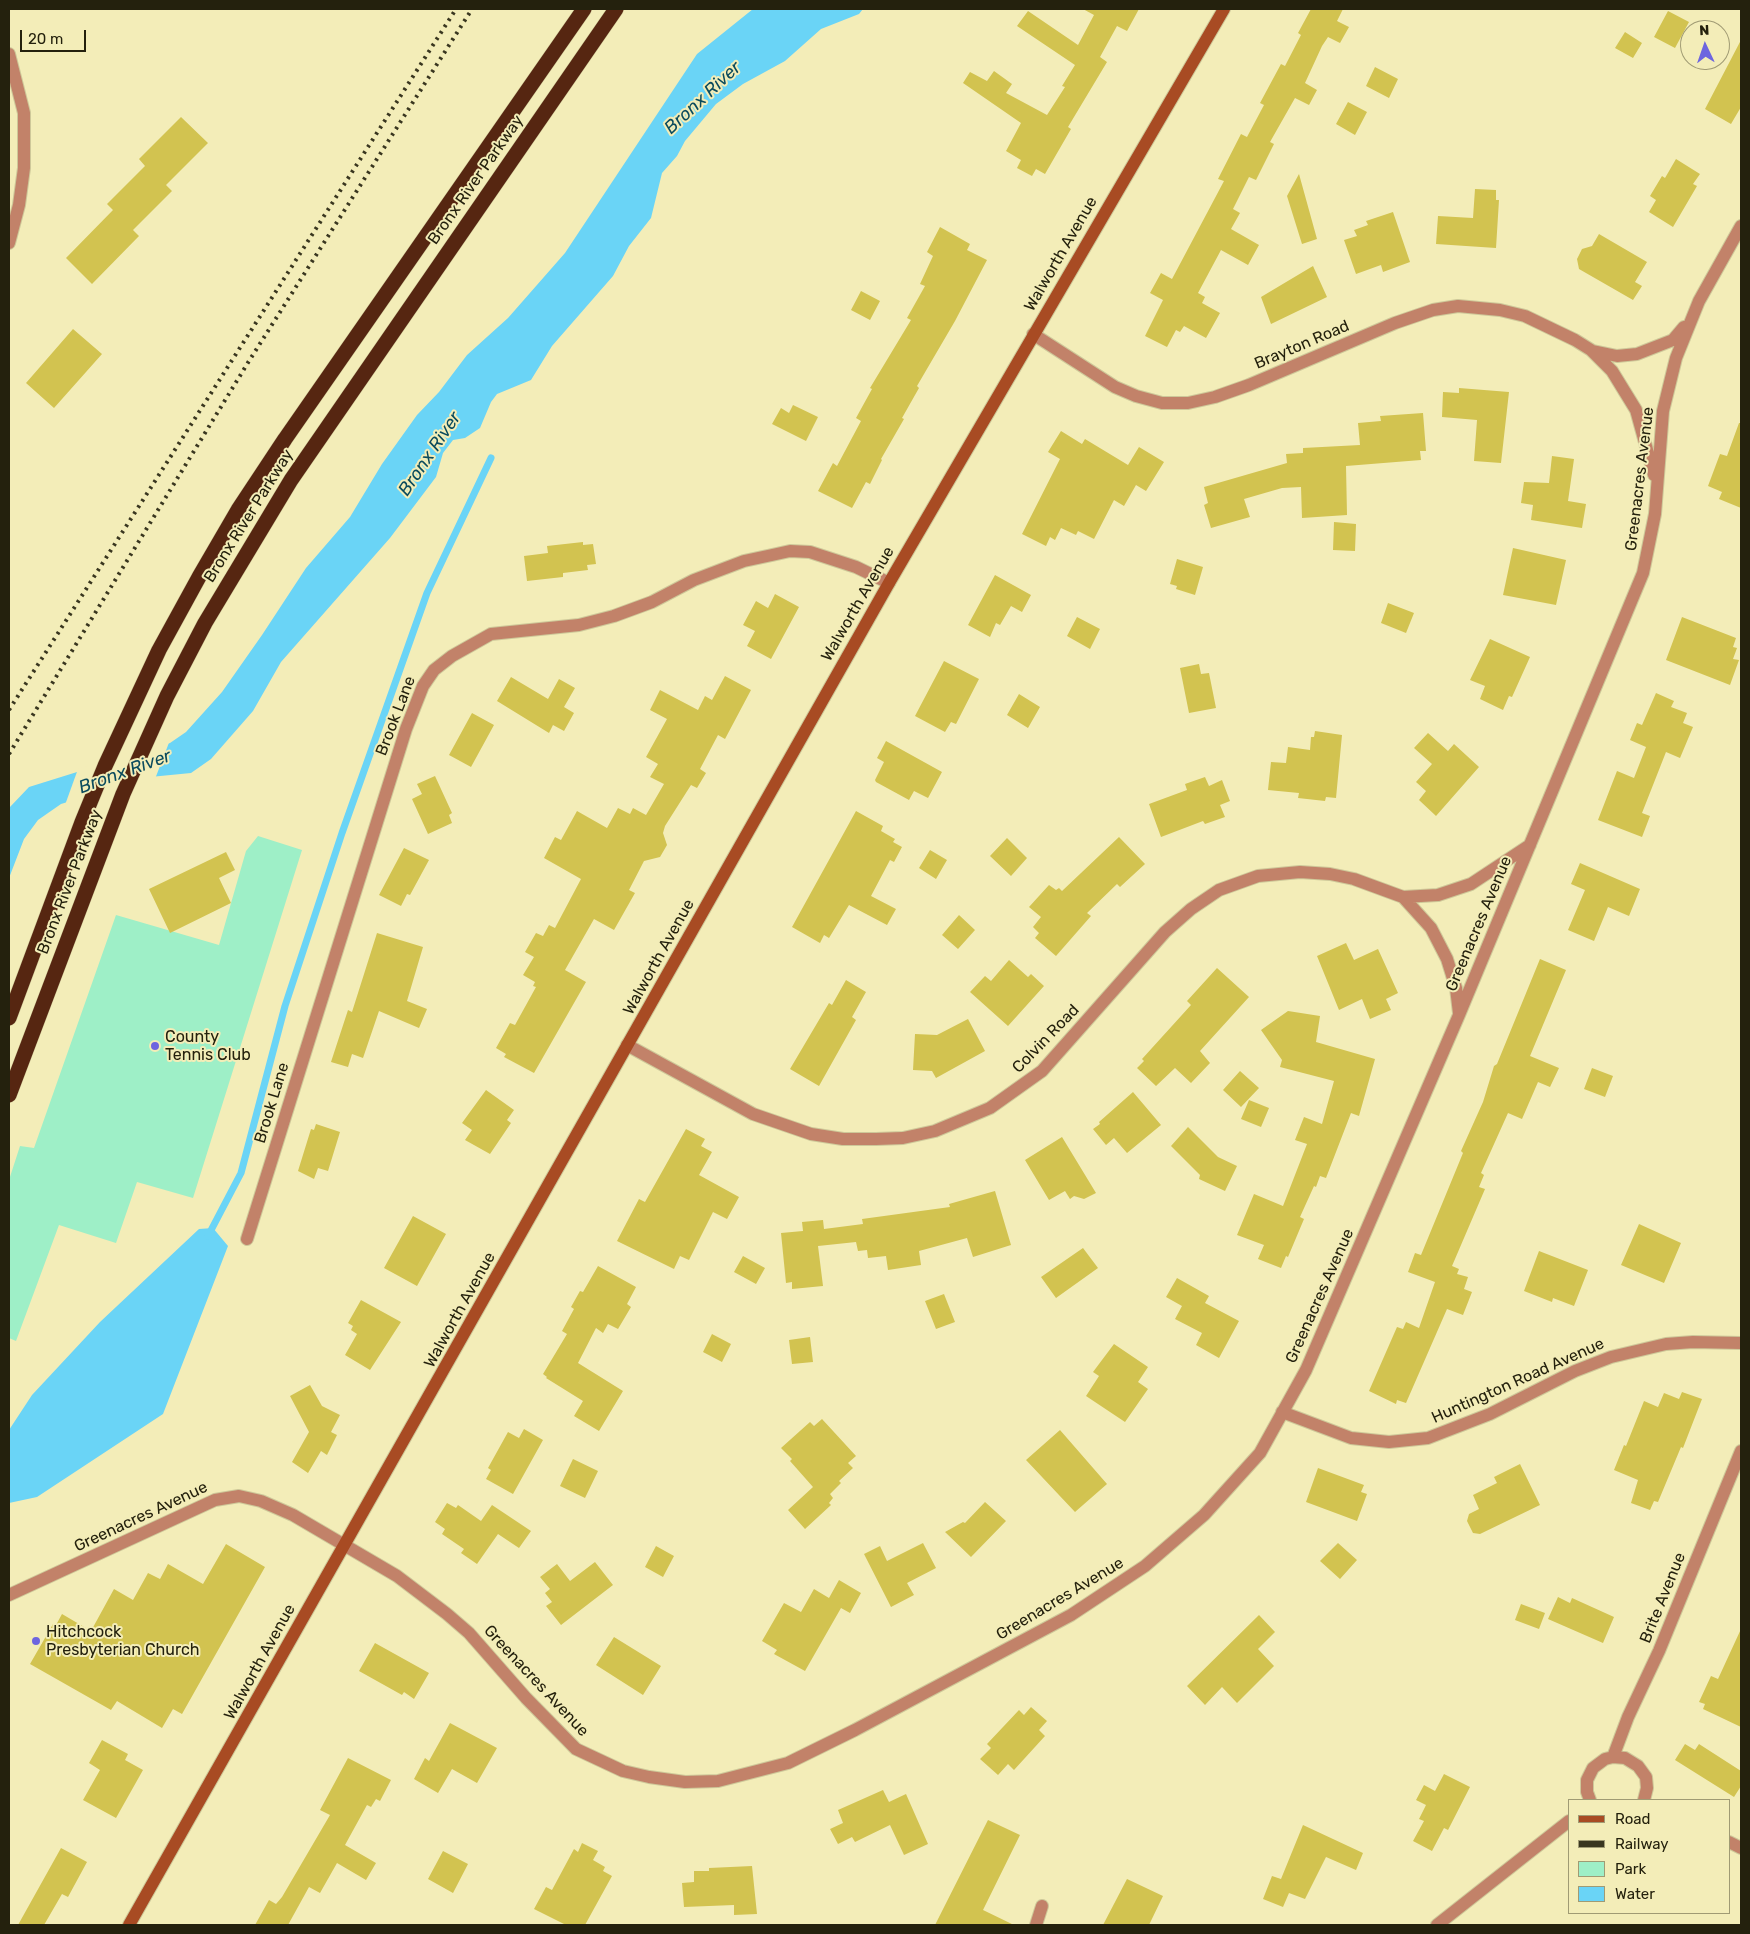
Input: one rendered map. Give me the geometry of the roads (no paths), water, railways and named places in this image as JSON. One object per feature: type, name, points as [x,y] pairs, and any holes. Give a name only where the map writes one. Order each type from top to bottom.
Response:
[{"type":"highway","name":"Bronx River Parkway","points":[[9,1018],[89,803],[108,758],[177,615],[259,476],[584,9]]},
{"type":"highway","name":"Bronx River Parkway","points":[[9,1095],[123,794],[167,696],[205,623],[286,487],[616,9]]},
{"type":"highway","points":[[9,989],[33,951]]},
{"type":"street","name":"Walworth Avenue","points":[[129,1925],[889,583],[1224,9]]},
{"type":"street","points":[[9,54],[24,113],[24,168],[19,204],[9,243]]},
{"type":"street","name":"Greenacres Avenue","points":[[9,1594],[194,1509],[228,1497],[240,1496],[276,1506],[397,1576],[469,1633],[526,1698],[576,1749],[623,1771],[649,1777],[685,1782],[718,1781],[788,1763],[855,1730],[1071,1615],[1109,1591],[1164,1550],[1204,1514],[1260,1453],[1306,1370],[1459,1015],[1643,573],[1651,540],[1663,411],[1676,358],[1699,301],[1741,226]]},
{"type":"street","name":"Brayton Road","points":[[1033,334],[1115,387],[1136,396],[1162,403],[1188,403],[1249,386],[1395,322],[1433,310],[1458,306],[1500,310],[1525,316],[1575,340],[1591,350],[1612,370],[1636,410],[1657,489]]},
{"type":"street","name":"Brayton Road","points":[[1591,350],[1617,356],[1637,354],[1673,340],[1692,318]]},
{"type":"street","name":"Brook Lane","points":[[247,1239],[406,729],[423,686],[434,670],[452,656],[491,634],[579,625],[614,616],[652,602],[694,580],[744,561],[790,551],[810,552],[856,568],[889,583]]},
{"type":"street","name":"Colvin Road","points":[[628,1045],[753,1114],[785,1126],[811,1134],[843,1138],[903,1138],[934,1131],[964,1120],[990,1108],[1020,1089],[1042,1071],[1165,932],[1191,909],[1219,890],[1258,876],[1320,873],[1354,879],[1403,897],[1438,896],[1471,884],[1530,845]]},
{"type":"street","name":"Colvin Road","points":[[1403,897],[1431,928],[1447,959],[1456,988],[1459,1015]]},
{"type":"street","name":"Huntington Road Avenue","points":[[1282,1412],[1350,1438],[1389,1442],[1428,1438],[1490,1414],[1575,1371],[1611,1357],[1666,1344],[1693,1342],[1741,1343]]},
{"type":"street","name":"Brite Avenue","points":[[1613,1757],[1628,1718],[1659,1651],[1741,1451]]},
{"type":"street","points":[[1590,1799],[1587,1792],[1587,1780],[1593,1768],[1605,1759],[1613,1757],[1625,1758],[1638,1766],[1646,1777],[1647,1788],[1644,1799]]},
{"type":"street","points":[[1440,1924],[1530,1850],[1568,1822]]},
{"type":"street","points":[[1036,1925],[1042,1906]]},
{"type":"water","name":"Bronx River","points":[[753,9],[863,9],[859,14],[821,29],[785,61],[743,84],[716,104],[685,141],[677,156],[662,173],[651,218],[629,246],[613,276],[552,346],[531,380],[497,394],[491,402],[480,428],[465,438],[453,440],[443,453],[436,477],[390,538],[281,662],[253,711],[211,759],[191,773],[150,777],[61,804],[38,820],[24,839],[9,878],[10,807],[29,787],[170,743],[186,732],[222,692],[306,568],[350,517],[382,464],[417,415],[439,392],[467,355],[508,318],[565,253],[697,54]]},
{"type":"water","points":[[213,1228],[228,1246],[163,1414],[37,1497],[9,1503],[9,1430],[32,1395],[100,1322],[199,1229]]},
{"type":"waterway","points":[[208,1236],[241,1173],[285,1006],[342,833],[427,593],[491,458]]},
{"type":"railway","points":[[9,710],[456,9]]},
{"type":"railway","points":[[9,754],[249,361],[472,9]]},
{"type":"place","name":"County Tennis Club","points":[[155,1046]]},
{"type":"place","name":"Hitchcock Presbyterian Church","points":[[36,1641]]}]
